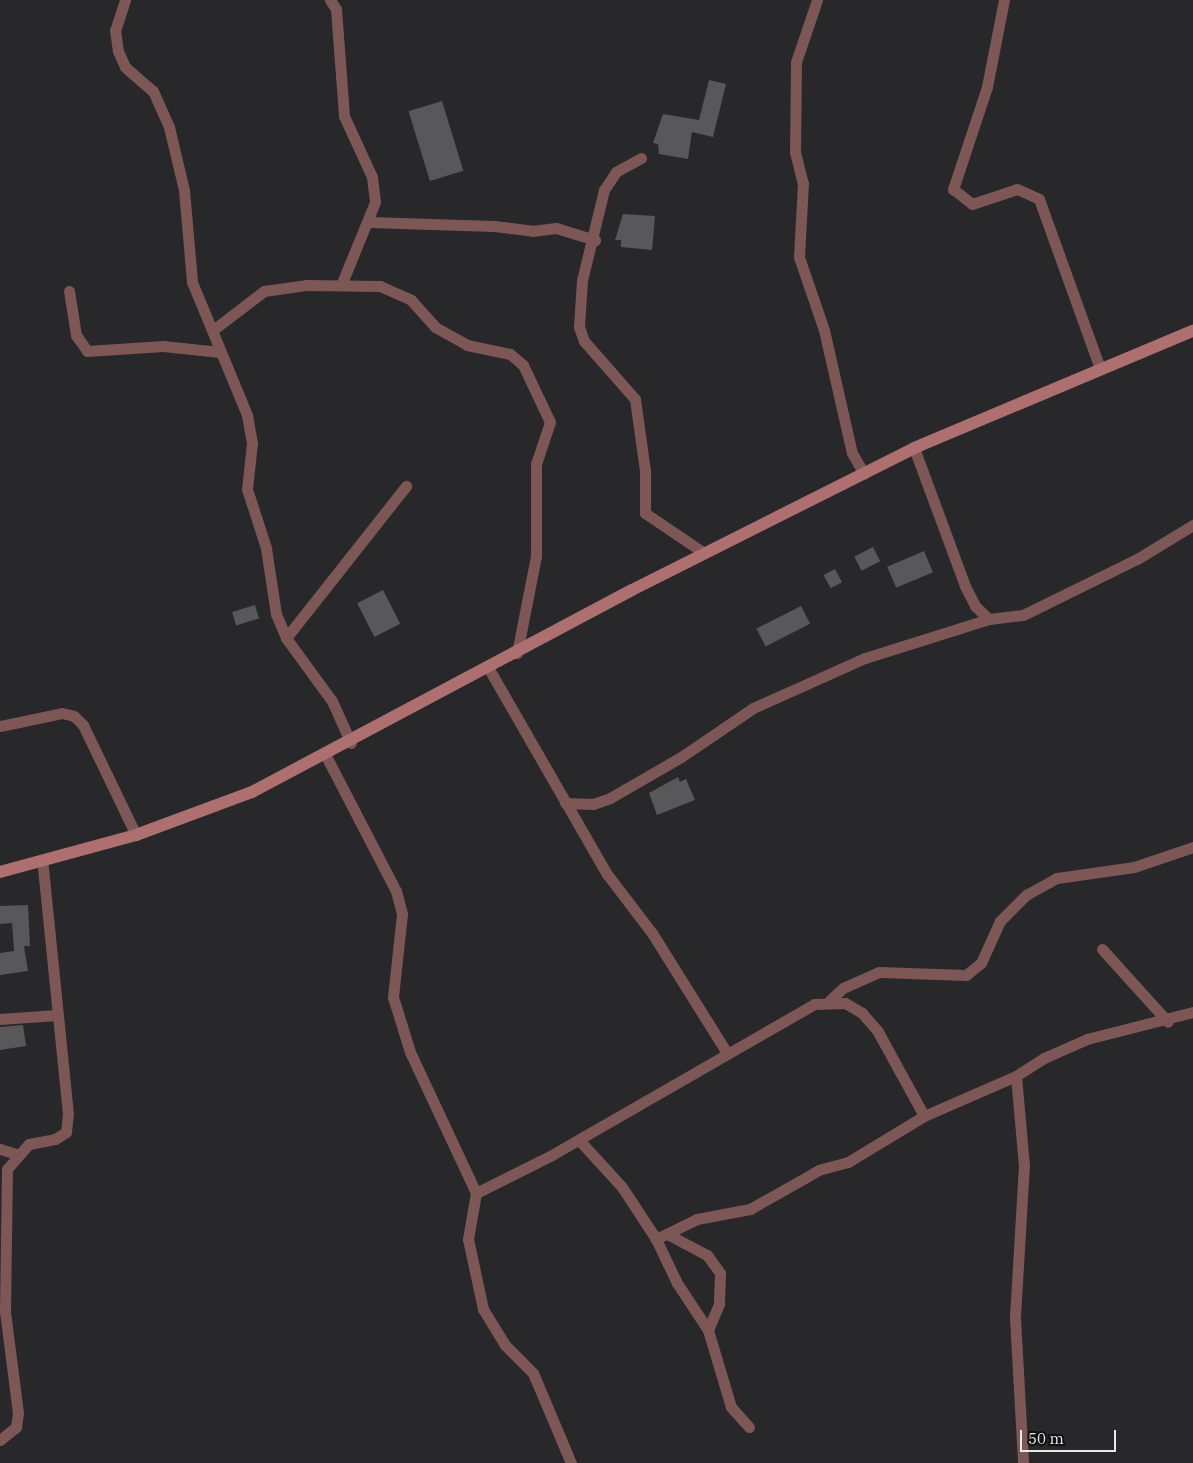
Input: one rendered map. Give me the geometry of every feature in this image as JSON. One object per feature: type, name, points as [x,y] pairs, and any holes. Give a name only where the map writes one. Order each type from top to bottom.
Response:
[{"type":"street","points":[[125,0],[115,30],[118,50],[122,63],[153,91],[165,112],[184,190],[189,268],[246,415],[252,443],[247,490],[266,548],[276,614],[286,638],[323,687],[351,742]]},
{"type":"street","points":[[817,0],[796,62],[795,152],[803,183],[799,257],[824,330],[852,453],[864,474]]},
{"type":"street","points":[[1004,0],[987,87],[953,189],[972,204],[1017,188],[1039,199],[1100,368]]},
{"type":"street","points":[[336,3],[344,116],[372,177],[375,202],[370,222],[342,284]]},
{"type":"street","points":[[641,158],[608,180],[595,240],[582,280],[579,327],[584,341],[635,400],[645,471],[645,513],[704,553]]},
{"type":"street","points":[[370,222],[532,232],[556,228],[576,237],[595,240]]},
{"type":"street","points":[[576,237],[589,255]]},
{"type":"street","points":[[214,330],[264,291],[342,284],[397,291],[434,327],[466,345],[510,354],[523,365],[547,409],[550,422],[536,464],[536,556],[517,653]]},
{"type":"street","points":[[69,291],[76,335],[88,351],[164,346],[220,352]]},
{"type":"street","points":[[0,872],[136,835],[252,792],[326,756],[704,553],[914,448],[1100,368],[1193,331]]},
{"type":"street","points":[[914,448],[965,586],[975,606],[989,619]]},
{"type":"street","points":[[286,638],[406,486]]},
{"type":"street","points":[[565,803],[593,804],[610,798],[681,758],[753,708],[865,658],[989,619],[1023,615],[1047,604],[1193,525]]},
{"type":"street","points":[[489,669],[565,803],[727,1053]]},
{"type":"street","points":[[0,726],[62,713],[74,716],[83,725],[136,835]]},
{"type":"street","points":[[326,756],[396,890],[402,914],[393,997],[410,1052],[476,1193],[468,1239],[483,1309],[505,1345],[533,1373],[568,1461]]},
{"type":"street","points":[[476,1193],[578,1140],[777,1022],[830,1000],[843,988],[879,972],[966,975],[981,962],[1000,921],[1034,890],[1057,878],[1134,867],[1193,847]]},
{"type":"street","points":[[0,1440],[16,1427],[18,1413],[5,1311],[7,1169],[16,1154],[66,1132],[68,1114],[42,860]]},
{"type":"street","points":[[1102,949],[1168,1022]]},
{"type":"street","points":[[830,1000],[862,1013],[877,1030],[924,1116]]},
{"type":"street","points":[[656,1239],[669,1235],[697,1219],[750,1208],[819,1170],[848,1162],[924,1116],[1016,1076],[1044,1058],[1087,1039],[1168,1022],[1193,1012]]},
{"type":"street","points":[[0,1019],[57,1015]]},
{"type":"street","points":[[1016,1076],[1024,1166],[1015,1318],[1023,1463]]},
{"type":"street","points":[[578,1140],[622,1187],[656,1239],[677,1282],[708,1330],[731,1407],[749,1427]]},
{"type":"street","points":[[0,1149],[16,1154]]},
{"type":"street","points":[[669,1235],[707,1256],[720,1273],[717,1312],[708,1330]]},
{"type":"building","points":[[709,80],[726,84],[713,137],[692,132],[688,159],[659,154],[658,144],[653,143],[663,114],[699,120]]},
{"type":"building","points":[[442,101],[463,171],[430,181],[409,111]]},
{"type":"building","points":[[623,214],[655,216],[652,250],[621,247],[621,240],[615,240]]},
{"type":"building","points":[[873,547],[880,561],[862,571],[854,557]]},
{"type":"building","points":[[924,551],[933,572],[896,588],[887,567]]},
{"type":"building","points":[[835,569],[842,582],[831,588],[824,575]]},
{"type":"building","points":[[383,590],[400,624],[374,637],[357,603]]},
{"type":"building","points":[[255,605],[259,618],[236,625],[232,612]]},
{"type":"building","points":[[801,606],[810,624],[766,647],[756,629]]},
{"type":"building","points":[[678,777],[680,782],[686,779],[695,800],[657,815],[649,793]]},
{"type":"building","points":[[28,905],[30,946],[24,946],[28,971],[0,975],[0,953],[14,951],[12,923],[0,924],[0,906]]},
{"type":"building","points":[[23,1025],[26,1046],[0,1050],[0,1027]]}]
